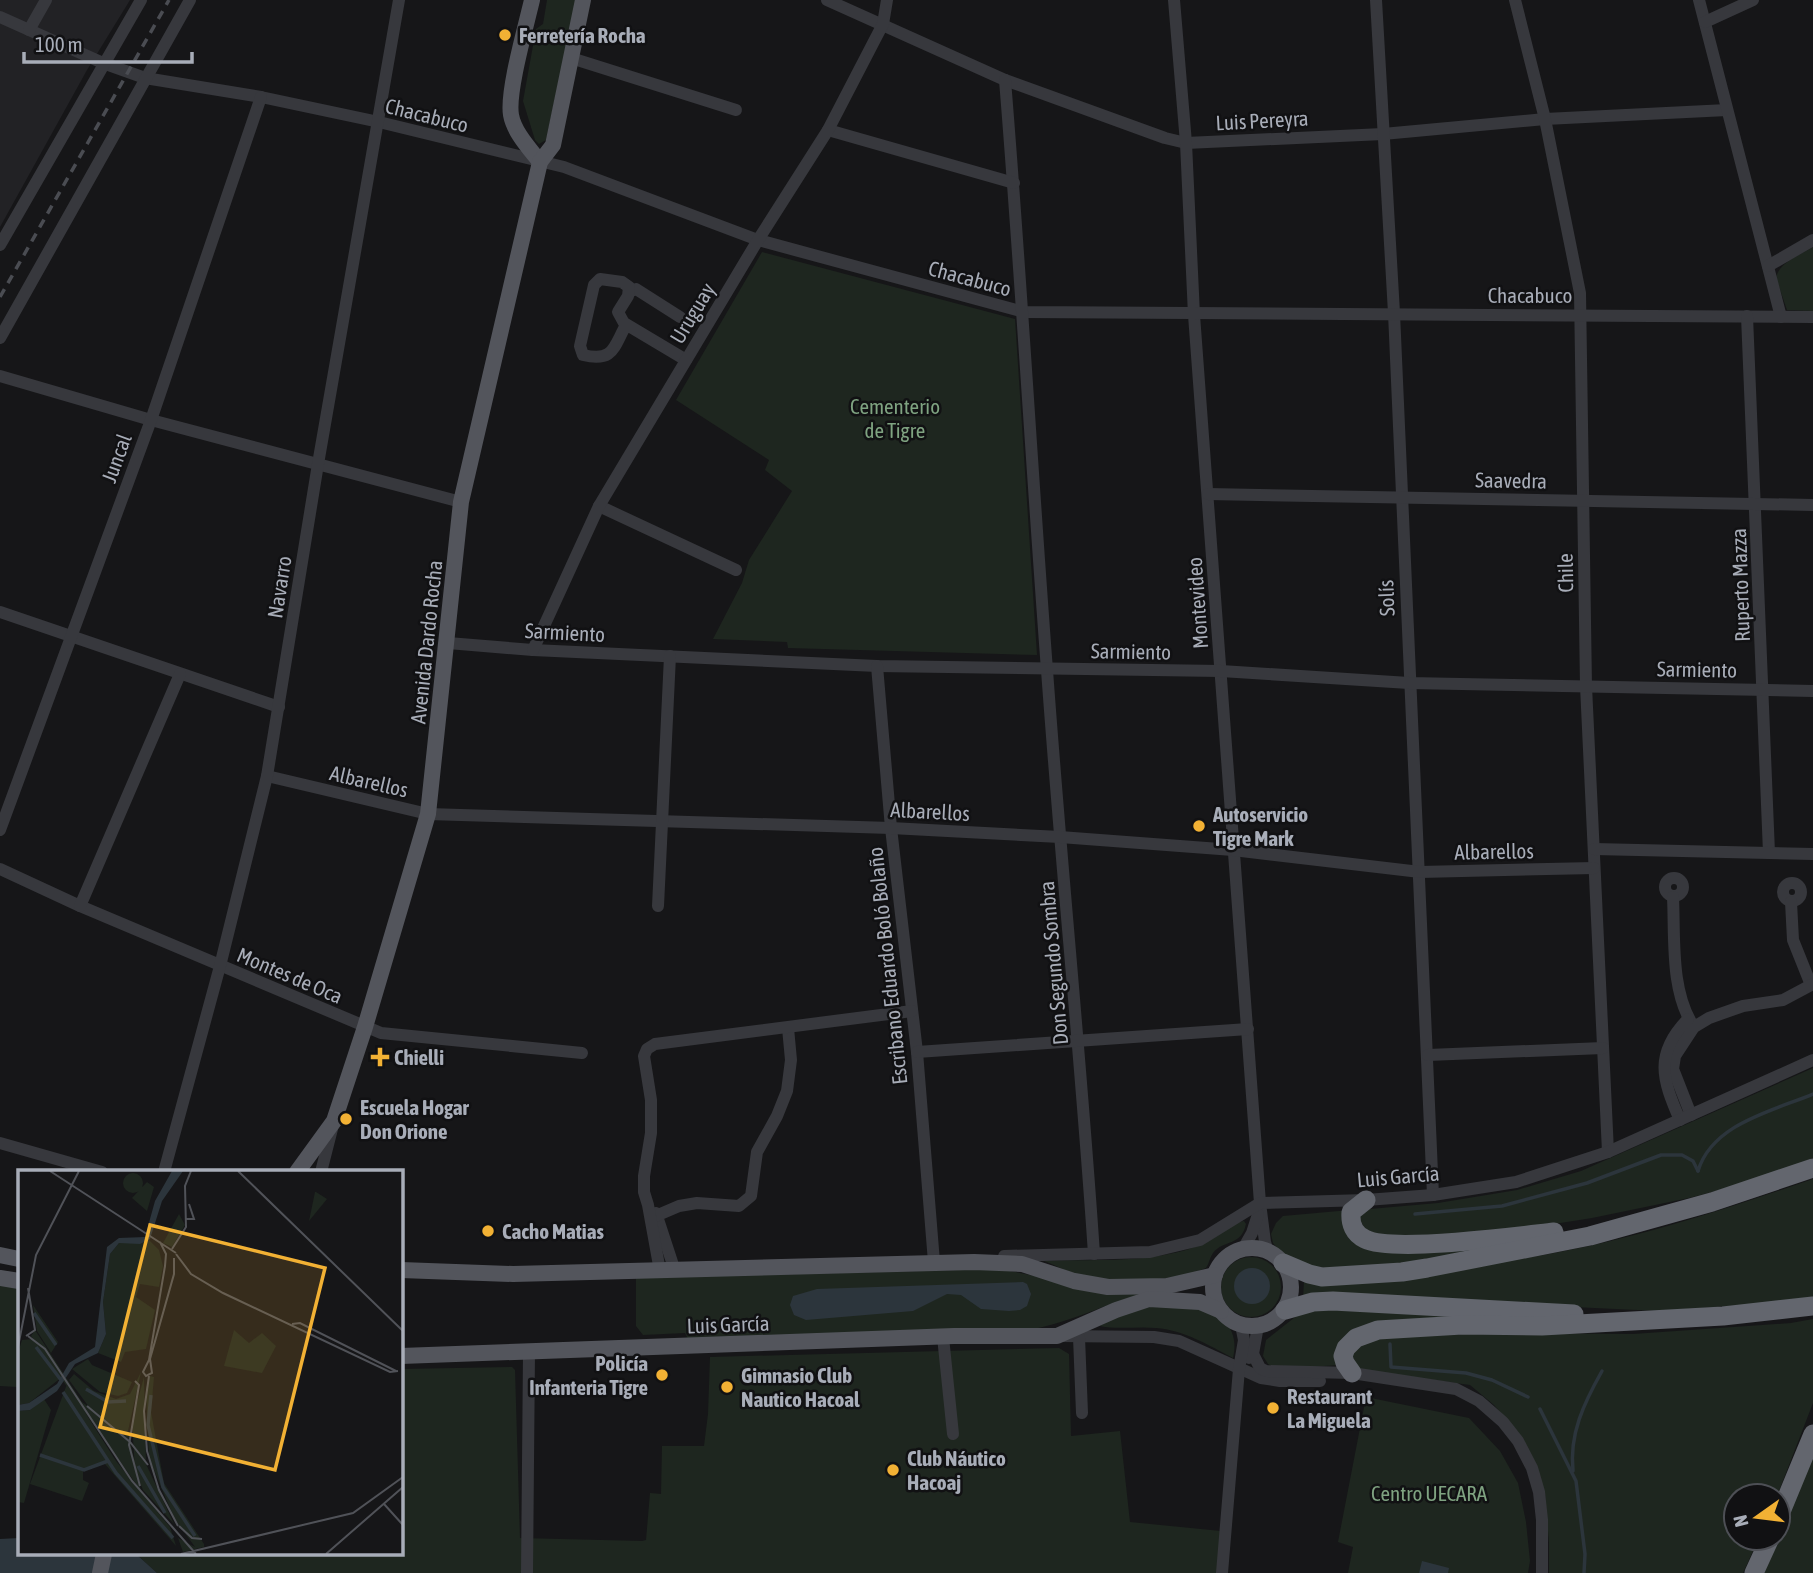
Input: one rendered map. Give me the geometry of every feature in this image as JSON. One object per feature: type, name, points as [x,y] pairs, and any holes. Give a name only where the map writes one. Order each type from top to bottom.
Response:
[{"type":"highway","points":[[1276,1257],[1309,1274],[1322,1276],[1402,1272],[1590,1236],[1712,1202],[1813,1168]]},
{"type":"highway","points":[[1366,1200],[1351,1212],[1354,1231],[1368,1241],[1402,1244],[1486,1240],[1652,1219]]},
{"type":"highway","points":[[1285,1310],[1313,1302],[1333,1301],[1658,1319]]},
{"type":"highway","points":[[1352,1373],[1343,1356],[1346,1348],[1356,1338],[1378,1330],[1441,1326],[1542,1326],[1736,1315],[1813,1306]]},
{"type":"highway","points":[[1792,1485],[1813,1434]]},
{"type":"highway","points":[[1754,1573],[1764,1552]]},
{"type":"main road","points":[[532,0],[511,99],[511,116],[522,140],[540,162]]},
{"type":"main road","name":"Avenida Dardo Rocha","points":[[298,1170],[334,1121],[365,1027],[428,814],[461,502],[540,162],[553,145],[583,0]]},
{"type":"main road","points":[[1243,1249],[1260,1249],[1276,1257],[1291,1281],[1285,1310],[1268,1324],[1250,1326],[1227,1318],[1213,1294],[1215,1275],[1225,1259],[1243,1249]]},
{"type":"main road","points":[[0,1255],[18,1259]]},
{"type":"main road","points":[[402,1270],[513,1274],[974,1262],[1022,1264],[1074,1282],[1108,1287],[1167,1286],[1215,1275]]},
{"type":"main road","points":[[0,1278],[18,1282]]},
{"type":"main road","name":"Luis García","points":[[402,1356],[943,1337],[1057,1336],[1116,1310],[1149,1299],[1200,1302],[1221,1311]]},
{"type":"street","points":[[29,30],[46,0]]},
{"type":"street","points":[[0,244],[141,0]]},
{"type":"street","points":[[0,338],[190,0]]},
{"type":"street","name":"Navarro","points":[[164,1170],[220,966],[267,776],[399,0]]},
{"type":"street","name":"Luis Pereyra","points":[[827,0],[1005,80],[1186,143],[1383,134],[1545,119],[1727,110]]},
{"type":"street","name":"Uruguay","points":[[533,650],[599,506],[758,240],[828,130],[883,24],[887,0]]},
{"type":"street","name":"Montevideo","points":[[1174,0],[1186,143],[1194,315],[1262,1229],[1276,1257]]},
{"type":"street","name":"Solís","points":[[1376,0],[1394,313],[1433,1195]]},
{"type":"street","name":"Chile","points":[[1515,0],[1545,119],[1580,293],[1586,686],[1608,1152]]},
{"type":"street","points":[[1699,0],[1781,317]]},
{"type":"street","points":[[1705,23],[1753,0]]},
{"type":"street","points":[[0,18],[103,63]]},
{"type":"street","points":[[571,58],[737,110]]},
{"type":"street","name":"Chacabuco","points":[[103,63],[145,78],[261,97],[379,122],[564,167],[758,240],[1024,312],[1813,317]]},
{"type":"street","points":[[1005,80],[1024,312],[1047,669]]},
{"type":"street","name":"Juncal","points":[[0,830],[150,420],[261,97]]},
{"type":"street","points":[[828,130],[1014,183]]},
{"type":"street","points":[[1768,267],[1813,240]]},
{"type":"street","points":[[626,324],[605,357],[587,356],[581,351],[596,281],[600,279],[622,282],[629,288],[629,292]]},
{"type":"street","points":[[680,317],[636,289],[629,292],[618,312],[626,324],[686,360]]},
{"type":"street","name":"Ruperto Mazza","points":[[1748,316],[1769,853]]},
{"type":"street","points":[[0,376],[150,420],[461,502]]},
{"type":"street","name":"Saavedra","points":[[1208,494],[1813,505]]},
{"type":"street","points":[[599,506],[736,570]]},
{"type":"street","points":[[0,612],[279,707]]},
{"type":"street","name":"Sarmiento","points":[[448,643],[533,650],[877,666],[1221,671],[1409,683],[1813,691]]},
{"type":"street","points":[[658,906],[670,656]]},
{"type":"street","name":"Escribano Eduardo Boló Bolaño","points":[[877,666],[891,828],[917,1052],[933,1262]]},
{"type":"street","name":"Don Segundo Sombra","points":[[1047,669],[1079,1041],[1094,1254]]},
{"type":"street","points":[[80,906],[180,674]]},
{"type":"street","name":"Albarellos","points":[[267,776],[428,814],[891,828],[1060,837],[1233,850],[1420,872],[1594,868]]},
{"type":"street","points":[[1594,849],[1813,854]]},
{"type":"street","name":"Montes de Oca","points":[[0,869],[80,906],[381,1033],[582,1053]]},
{"type":"street","points":[[1673,897],[1678,985],[1691,1023]]},
{"type":"street","points":[[1686,1117],[1673,1069],[1675,1056],[1691,1023],[1725,1011],[1783,1000],[1812,985],[1793,940],[1791,902]]},
{"type":"street","points":[[668,1271],[644,1184],[651,1133],[651,1100],[644,1066],[647,1049],[655,1044],[912,1012]]},
{"type":"street","points":[[652,1213],[696,1203],[739,1206],[751,1196],[757,1152],[787,1091],[792,1060],[788,1028]]},
{"type":"street","points":[[917,1052],[1248,1029]]},
{"type":"street","points":[[1428,1055],[1603,1048]]},
{"type":"street","name":"Luis García","points":[[1260,1203],[1433,1195],[1516,1182],[1608,1152],[1813,1060]]},
{"type":"street","name":"Avenida Dardo Rocha","points":[[322,1170],[334,1121]]},
{"type":"street","points":[[0,1143],[95,1170]]},
{"type":"street","points":[[974,1262],[1002,1256],[1150,1252],[1200,1240],[1260,1203]]},
{"type":"street","name":"Montevideo","points":[[1243,1249],[1252,1233],[1260,1203]]},
{"type":"street","points":[[1262,1229],[1268,1216],[1291,1203]]},
{"type":"street","points":[[1239,1369],[1253,1354],[1250,1326]]},
{"type":"street","points":[[1222,1573],[1239,1369],[1244,1340],[1250,1326]]},
{"type":"street","name":"Luis García","points":[[1057,1336],[1154,1337],[1179,1341],[1261,1378],[1280,1381],[1376,1378]]},
{"type":"street","points":[[943,1337],[954,1434]]},
{"type":"street","points":[[1079,1337],[1082,1413]]},
{"type":"street","points":[[527,1573],[529,1352]]},
{"type":"street","name":"Luis García","points":[[1253,1354],[1260,1368],[1266,1371],[1352,1373],[1456,1389],[1479,1401],[1503,1422],[1518,1441],[1532,1468],[1539,1492],[1543,1540],[1542,1573]]},
{"type":"shaded area","points":[[0,0],[130,0],[87,70],[0,227]]},
{"type":"shaded area","points":[[1252,1268],[1264,1274],[1270,1286],[1264,1298],[1252,1304],[1240,1298],[1234,1286],[1240,1274]]},
{"type":"shaded area","points":[[1027,1284],[1031,1294],[1027,1306],[1020,1310],[981,1309],[961,1295],[947,1294],[913,1311],[806,1320],[794,1315],[790,1305],[793,1296],[817,1289]]},
{"type":"shaded area","points":[[18,1538],[18,1556],[138,1556],[157,1573],[0,1573],[0,1539]]},
{"type":"shaded area","points":[[1422,1561],[1449,1568],[1448,1573],[1419,1573]]},
{"type":"green space","points":[[547,0],[576,0],[546,140],[539,144],[535,140],[523,101],[536,29],[543,24]]},
{"type":"green space","points":[[1813,247],[1813,311],[1787,310],[1776,278],[1778,272],[1791,260]]},
{"type":"green space","name":"Cementerio de Tigre","points":[[762,252],[1015,319],[1037,655],[788,648],[787,642],[713,639],[742,583],[749,560],[792,491],[765,470],[769,460],[676,400]]},
{"type":"green space","points":[[1813,1068],[1813,1158],[1747,1183],[1592,1218],[1485,1235],[1369,1236],[1357,1215],[1370,1209],[1438,1203],[1517,1190],[1581,1171]]},
{"type":"green space","points":[[1813,1179],[1813,1300],[1659,1311],[1486,1303],[1303,1300],[1304,1280],[1430,1270],[1545,1255],[1699,1217]]},
{"type":"green space","points":[[1350,1210],[1350,1236],[1488,1244],[1435,1262],[1322,1271],[1282,1254],[1273,1243],[1271,1234],[1283,1216]]},
{"type":"green space","points":[[1244,1221],[1246,1224],[1240,1236],[1217,1249],[1206,1268],[1175,1277],[1102,1279],[1070,1272],[1044,1261],[1133,1259],[1169,1254],[1194,1247],[1229,1226]]},
{"type":"green space","points":[[1251,1257],[1272,1266],[1281,1287],[1272,1308],[1251,1317],[1230,1308],[1221,1287],[1230,1266]]},
{"type":"green space","points":[[1000,1269],[1061,1281],[1161,1293],[1127,1299],[1061,1322],[1026,1330],[689,1341],[685,1333],[643,1335],[636,1326],[636,1278]]},
{"type":"green space","points":[[0,1285],[18,1289],[18,1387],[0,1386]]},
{"type":"green space","points":[[1158,1305],[1192,1305],[1215,1313],[1232,1331],[1235,1349],[1233,1358],[1196,1339],[1166,1329],[1100,1326],[1120,1314]]},
{"type":"green space","points":[[1312,1309],[1466,1314],[1369,1329],[1340,1365],[1277,1369],[1268,1364],[1263,1356],[1266,1340],[1299,1314]]},
{"type":"green space","points":[[1813,1319],[1813,1403],[1782,1482],[1722,1482],[1722,1552],[1753,1552],[1743,1573],[1549,1573],[1545,1495],[1536,1464],[1519,1433],[1494,1405],[1470,1385],[1362,1370],[1351,1366],[1350,1346],[1364,1339],[1484,1333],[1633,1334],[1791,1323]]},
{"type":"green space","name":"Club Náutico Hacoaj","points":[[1059,1348],[1069,1354],[1071,1436],[1120,1431],[1130,1522],[1221,1531],[1217,1573],[157,1573],[138,1556],[402,1556],[402,1369],[512,1367],[515,1370],[520,1538],[646,1540],[650,1493],[661,1494],[662,1446],[704,1446],[710,1357]]},
{"type":"green space","name":"Centro UECARA","points":[[1366,1397],[1469,1418],[1500,1451],[1518,1483],[1526,1522],[1530,1561],[1528,1573],[1348,1573],[1353,1547],[1338,1542]]},
{"type":"green space","points":[[1813,1455],[1813,1573],[1764,1573],[1773,1552],[1792,1552],[1792,1506]]},
{"type":"waterway","points":[[1698,1171],[1705,1155],[1730,1130],[1762,1113],[1813,1094]]},
{"type":"waterway","points":[[1415,1214],[1502,1206],[1587,1183],[1661,1155],[1682,1155],[1693,1161],[1698,1171]]},
{"type":"waterway","points":[[1390,1344],[1391,1367],[1466,1373],[1492,1380],[1528,1397]]},
{"type":"waterway","points":[[1573,1471],[1573,1444],[1579,1419],[1602,1371]]},
{"type":"waterway","points":[[1540,1409],[1576,1481],[1585,1554],[1584,1573]]},
{"type":"railway","points":[[0,297],[169,0]]},
{"type":"place","name":"Ferretería Rocha","points":[[505,35]]},
{"type":"place","name":"Autoservicio Tigre Mark","points":[[1199,826]]},
{"type":"place","name":"Chielli","points":[[380,1057]]},
{"type":"place","name":"Escuela Hogar Don Orione","points":[[346,1119]]},
{"type":"place","name":"Cacho Matias","points":[[488,1231]]},
{"type":"place","name":"Policía Infanteria Tigre","points":[[662,1375]]},
{"type":"place","name":"Gimnasio Club Nautico Hacoal","points":[[727,1387]]},
{"type":"place","name":"Restaurant La Miguela","points":[[1273,1408]]},
{"type":"place","name":"Club Náutico Hacoaj","points":[[893,1470]]}]
